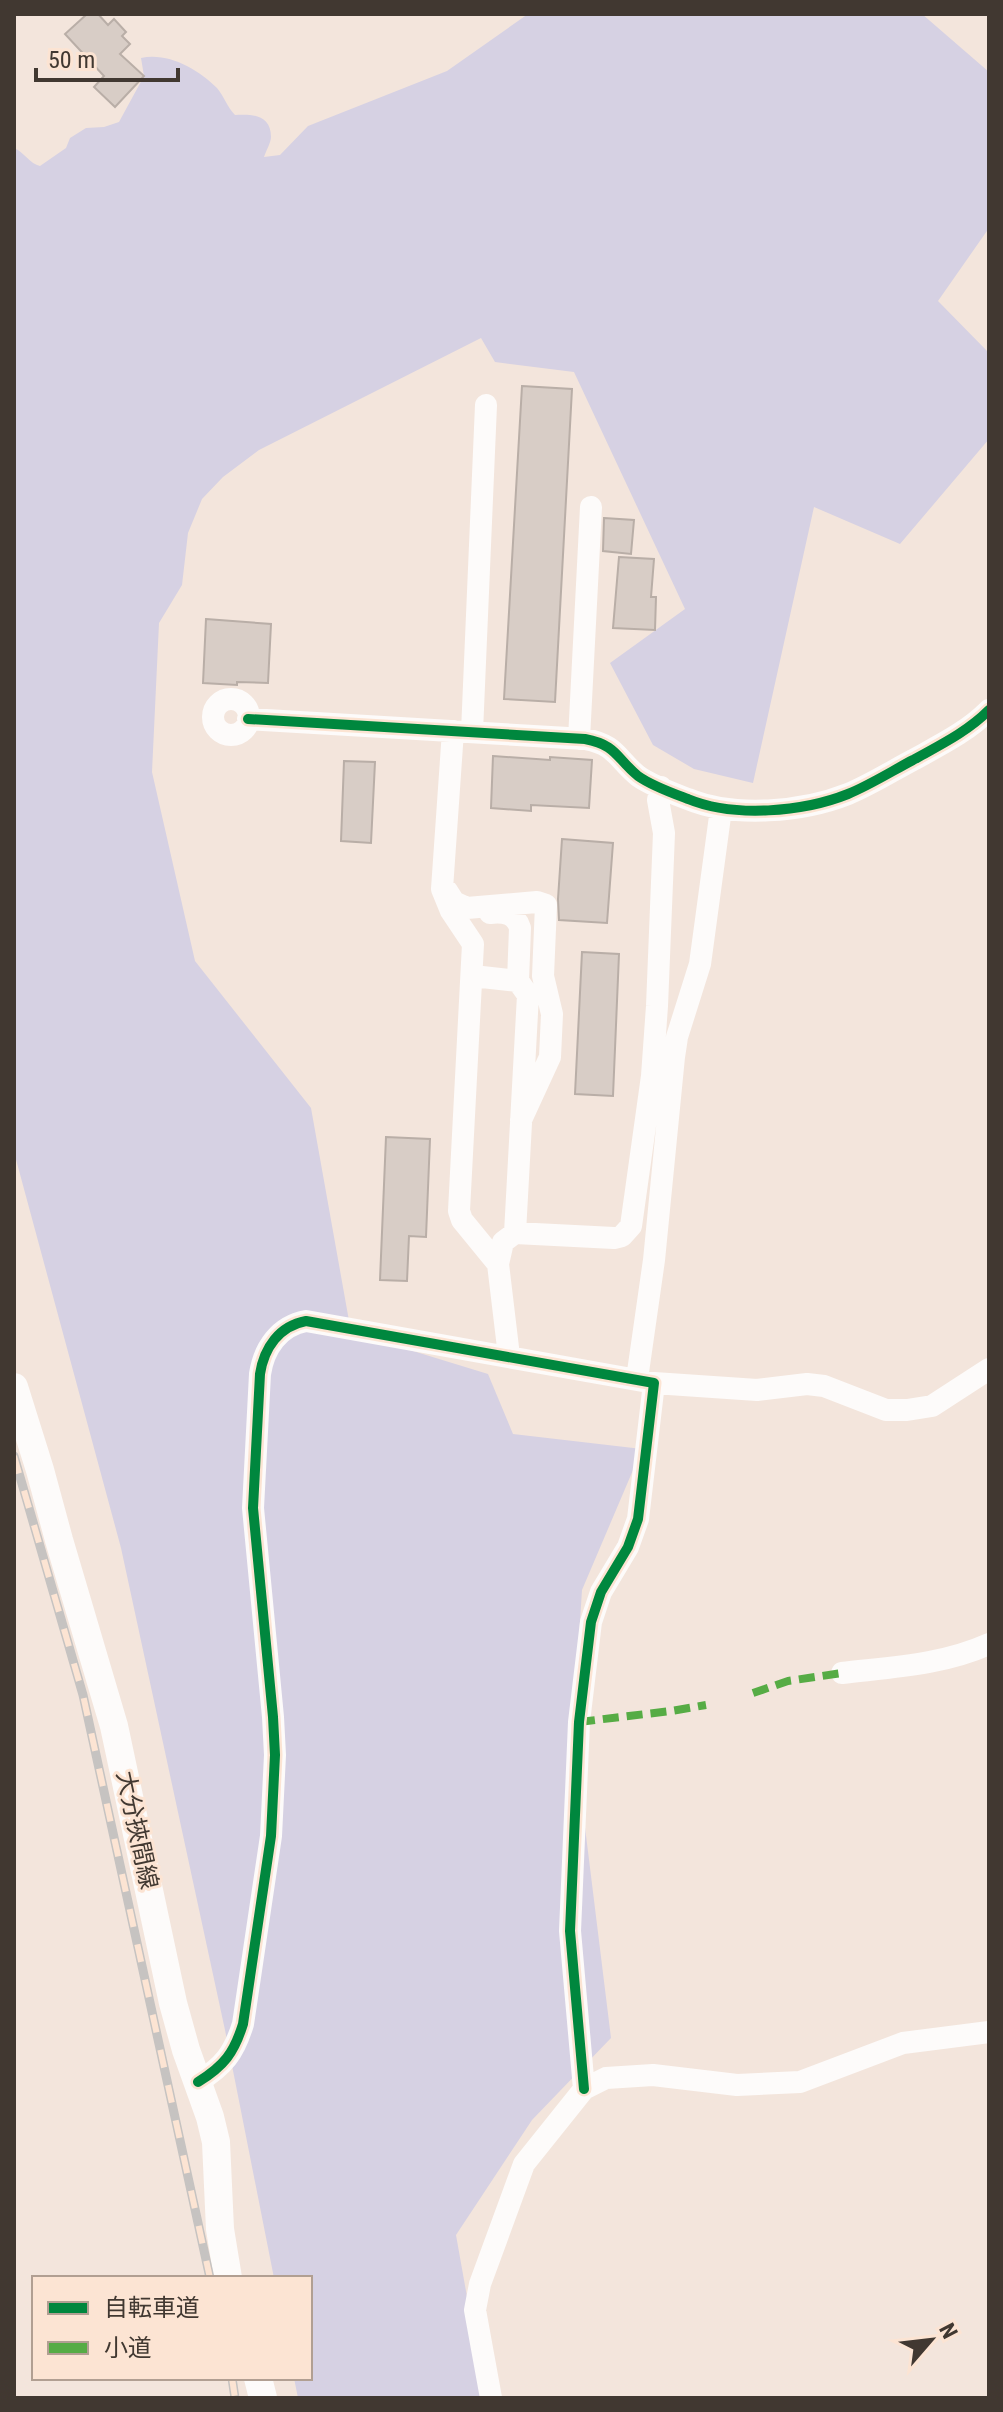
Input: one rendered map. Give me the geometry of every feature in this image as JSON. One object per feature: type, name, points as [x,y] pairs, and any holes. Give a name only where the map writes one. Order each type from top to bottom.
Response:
[{"type":"main road","name":"大分挾間線","points":[[14,1387],[114,1726],[173,2003],[210,2117],[216,2142],[220,2229],[228,2276]]},
{"type":"street","points":[[473,944],[444,897],[442,882],[462,732],[486,405]]},
{"type":"street","points":[[579,739],[591,507]]},
{"type":"street","points":[[248,719],[579,739],[605,744],[640,778],[705,806],[721,809],[797,808],[849,793],[953,738],[989,710]]},
{"type":"street","points":[[509,1356],[498,1264],[503,1242],[515,1233],[614,1238],[622,1236],[631,1226],[652,1076],[657,1006],[664,833],[658,800],[661,787]]},
{"type":"street","points":[[584,2089],[570,1931],[579,1722],[593,1614],[601,1592],[628,1547],[638,1519],[654,1260],[674,1057],[677,1037],[700,964],[721,809]]},
{"type":"street","points":[[442,882],[454,902],[467,908],[537,902],[546,905],[543,976],[552,1014],[550,1057],[521,1120]]},
{"type":"street","points":[[498,1264],[462,1220],[459,1211],[475,926],[485,915],[500,912],[514,917],[520,928],[518,981],[528,995],[515,1233]]},
{"type":"street","points":[[473,976],[518,981]]},
{"type":"street","points":[[198,2082],[225,2062],[240,2034],[251,1981],[271,1836],[273,1717],[253,1508],[262,1359],[288,1325],[306,1321],[646,1381],[757,1390],[807,1384],[824,1386],[886,1410],[932,1406],[989,1369]]},
{"type":"street","points":[[842,1673],[934,1663],[959,1657],[989,1644]]},
{"type":"street","points":[[491,2398],[475,2310],[480,2284],[524,2164],[584,2089],[606,2078],[653,2075],[737,2085],[800,2082],[903,2043],[989,2032]]},
{"type":"shaded area","points":[[528,14],[922,14],[989,72],[989,228],[938,301],[989,353],[989,439],[900,544],[814,507],[753,783],[694,769],[653,745],[610,663],[685,609],[574,372],[495,362],[481,338],[259,450],[223,477],[202,499],[188,533],[182,585],[159,623],[152,772],[195,961],[311,1108],[351,1332],[488,1374],[513,1434],[642,1449],[582,1590],[573,1730],[611,2038],[532,2120],[456,2235],[485,2398],[298,2398],[294,2380],[312,2380],[312,2276],[274,2276],[225,2030],[121,1548],[14,1152],[14,148],[40,166],[66,148],[70,138],[86,128],[119,122],[144,76],[141,58],[162,57],[182,64],[201,74],[217,88],[235,115],[253,115],[264,120],[271,137],[264,157],[280,155],[308,126],[447,71]]},
{"type":"building","points":[[87,14],[98,14],[108,25],[114,19],[126,32],[122,36],[130,44],[120,54],[144,76],[115,107],[94,87],[104,76],[65,34]]},
{"type":"building","points":[[522,386],[572,389],[555,702],[504,699]]},
{"type":"building","points":[[604,518],[634,520],[631,554],[603,551]]},
{"type":"building","points":[[619,557],[654,559],[651,597],[656,597],[655,630],[613,628]]},
{"type":"building","points":[[206,619],[271,624],[268,683],[203,683]]},
{"type":"building","points":[[493,756],[592,760],[589,808],[531,805],[531,811],[491,808]]},
{"type":"building","points":[[344,761],[375,762],[371,843],[341,841]]},
{"type":"building","points":[[562,839],[613,843],[607,923],[559,920]]},
{"type":"building","points":[[582,952],[619,954],[613,1096],[575,1094]]},
{"type":"building","points":[[386,1137],[430,1139],[426,1237],[409,1236],[407,1281],[380,1280]]},
{"type":"railway","points":[[14,1456],[83,1695],[210,2276]]},
{"type":"railway","points":[[232,2380],[235,2398]]},
{"type":"marked path","points":[[753,1693],[788,1681],[842,1673]]},
{"type":"marked path","points":[[579,1722],[706,1705]]},
{"type":"cycle path","points":[[248,719],[585,739],[604,745],[638,776],[656,786],[706,805],[747,811],[790,809],[830,800],[856,790],[953,738],[989,710]]},
{"type":"cycle path","points":[[198,2082],[227,2058],[243,2024],[271,1836],[275,1755],[273,1717],[253,1508],[260,1374],[265,1355],[274,1340],[288,1328],[306,1321],[654,1383],[638,1519],[628,1547],[601,1592],[591,1622],[579,1722],[570,1931],[584,2089]]}]
